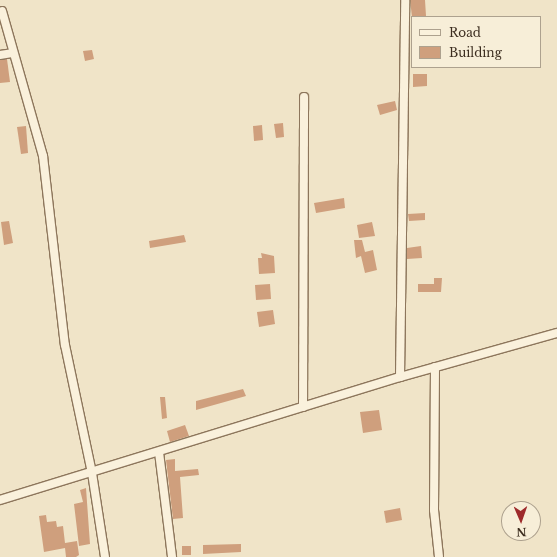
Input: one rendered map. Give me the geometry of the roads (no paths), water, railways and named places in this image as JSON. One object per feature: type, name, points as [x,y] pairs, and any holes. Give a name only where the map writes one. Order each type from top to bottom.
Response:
[{"type":"street","points":[[400,377],[404,0]]},
{"type":"street","points":[[2,11],[12,53],[43,156],[65,345],[92,473],[105,557]]},
{"type":"street","points":[[0,55],[12,53]]},
{"type":"street","points":[[303,407],[304,97]]},
{"type":"street","points":[[0,500],[92,473],[400,377],[557,333]]},
{"type":"street","points":[[435,367],[434,510],[439,557]]},
{"type":"street","points":[[159,452],[172,557]]}]
